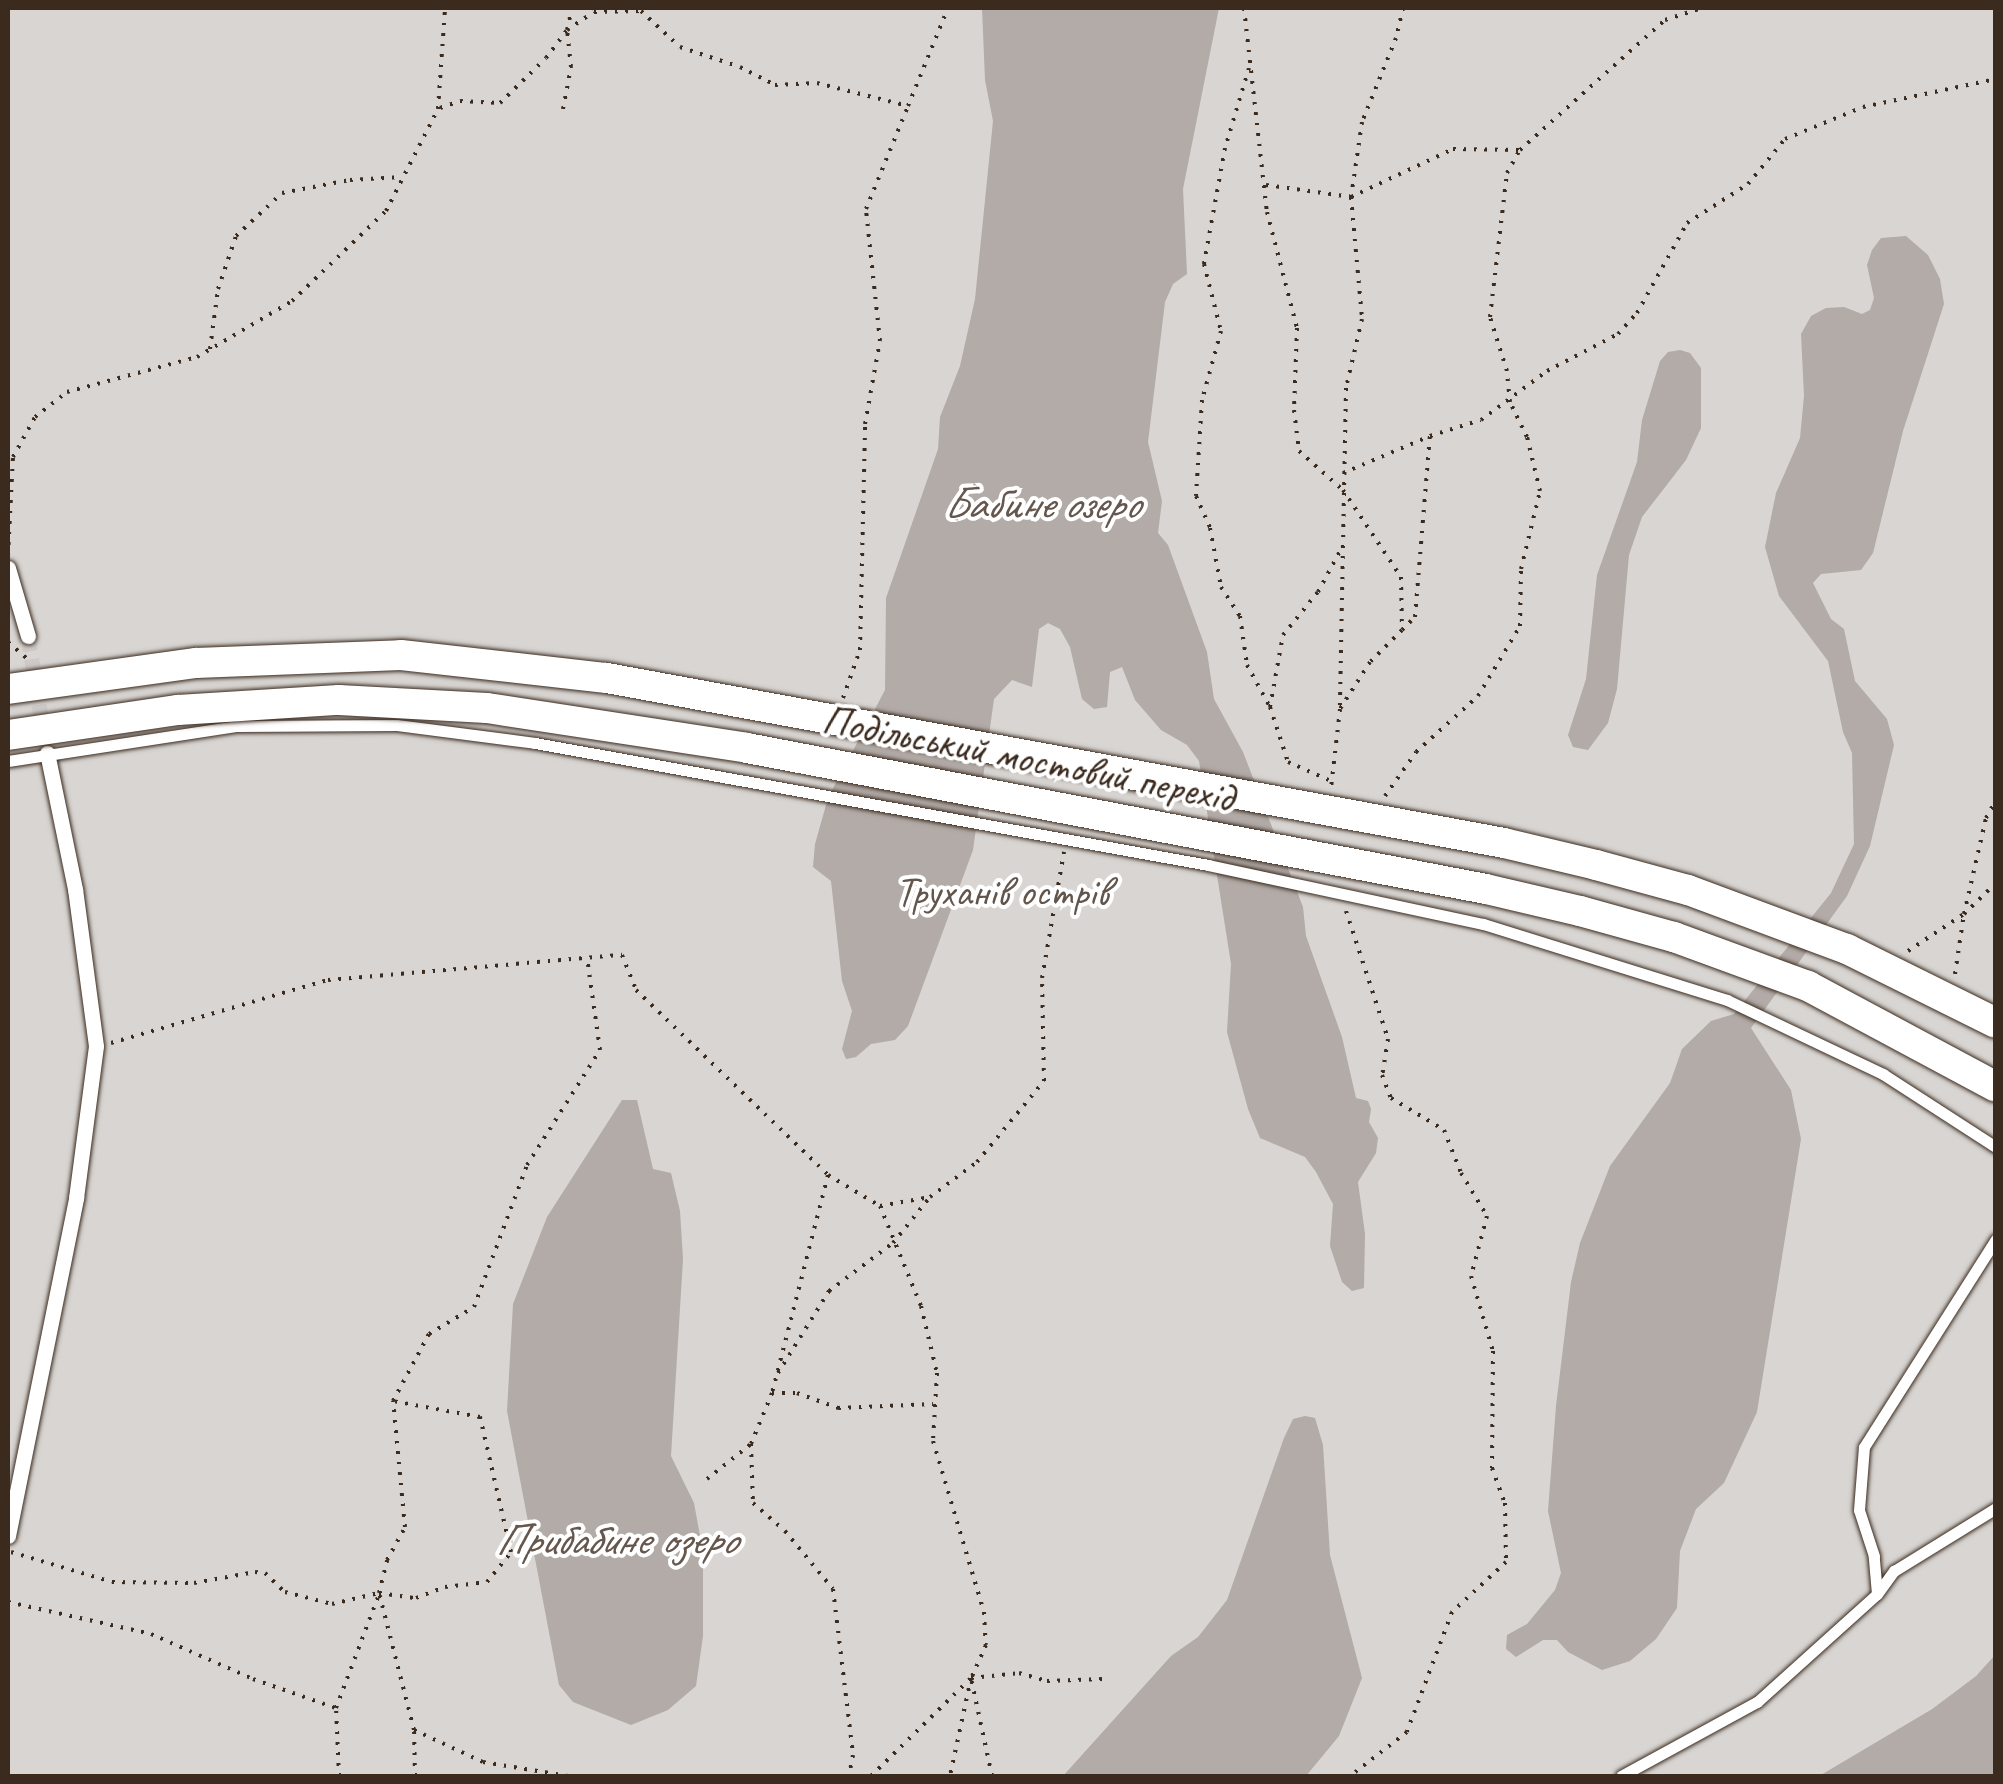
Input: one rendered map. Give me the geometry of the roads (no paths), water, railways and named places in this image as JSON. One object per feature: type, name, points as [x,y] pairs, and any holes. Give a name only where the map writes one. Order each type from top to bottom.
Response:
[{"type":"main road","name":"Подільський мостовий перехід","points":[[8,689],[196,663],[366,656],[519,665],[607,678],[1504,842],[1688,890],[1847,949],[1996,1023]]},
{"type":"main road","name":"Подільський мостовий перехід","points":[[8,735],[178,710],[339,700],[488,708],[747,748],[1486,889],[1580,911],[1674,937],[1808,986],[1996,1087]]},
{"type":"street","points":[[8,568],[28,636]]},
{"type":"street","points":[[8,1536],[76,1198],[96,1046],[75,889],[47,753]]},
{"type":"lane","points":[[8,761],[237,726],[397,725],[535,742],[1338,890],[1554,944],[1727,1000],[1884,1074],[1996,1147]]},
{"type":"lane","points":[[1877,1594],[1874,1556],[1859,1510],[1864,1447],[1996,1239]]},
{"type":"lane","points":[[1621,1776],[1757,1702],[1877,1594],[1894,1571],[1996,1508]]},
{"type":"water","name":"Бабине озеро","points":[[982,8],[1219,8],[1183,189],[1187,274],[1173,284],[1165,302],[1148,442],[1162,501],[1158,533],[1168,545],[1207,652],[1214,699],[1243,752],[1303,907],[1306,936],[1342,1037],[1356,1098],[1368,1101],[1371,1109],[1369,1122],[1378,1138],[1376,1153],[1358,1182],[1365,1234],[1364,1288],[1352,1291],[1342,1282],[1330,1246],[1333,1204],[1316,1172],[1305,1157],[1260,1138],[1248,1109],[1227,1032],[1231,964],[1199,761],[1187,745],[1161,730],[1135,700],[1122,667],[1110,672],[1107,707],[1094,709],[1082,699],[1070,647],[1060,629],[1048,623],[1039,629],[1032,687],[1012,680],[994,699],[973,850],[908,1026],[895,1040],[871,1044],[856,1057],[846,1059],[842,1049],[852,1011],[842,981],[831,881],[813,867],[815,844],[828,798],[885,690],[886,598],[938,449],[940,417],[960,366],[975,299],[993,121],[985,80]]},
{"type":"water","points":[[1906,236],[1928,255],[1940,279],[1944,304],[1903,431],[1873,553],[1861,570],[1821,574],[1813,583],[1831,619],[1844,629],[1855,681],[1887,719],[1894,745],[1870,846],[1847,896],[1751,1028],[1791,1090],[1801,1139],[1757,1412],[1724,1483],[1696,1509],[1680,1551],[1677,1608],[1656,1639],[1630,1661],[1602,1670],[1568,1652],[1557,1640],[1543,1640],[1516,1657],[1506,1649],[1507,1635],[1527,1624],[1555,1590],[1561,1573],[1548,1511],[1556,1406],[1571,1282],[1580,1243],[1610,1166],[1670,1083],[1682,1049],[1711,1021],[1734,1014],[1831,893],[1854,844],[1852,753],[1843,732],[1828,661],[1779,596],[1765,547],[1776,493],[1800,438],[1804,396],[1801,334],[1811,316],[1826,308],[1844,307],[1862,314],[1870,310],[1874,298],[1867,265],[1872,250],[1881,238]]},
{"type":"water","points":[[1668,352],[1690,353],[1701,368],[1701,428],[1686,460],[1642,517],[1629,555],[1617,689],[1608,723],[1588,750],[1573,747],[1568,735],[1586,679],[1597,575],[1637,462],[1642,420],[1660,361]]},
{"type":"water","name":"Прибабине озеро","points":[[622,1100],[637,1100],[653,1169],[671,1173],[680,1211],[683,1259],[671,1456],[694,1503],[703,1552],[703,1636],[696,1686],[668,1710],[631,1725],[573,1702],[559,1685],[507,1411],[513,1304],[547,1217]]},
{"type":"water","points":[[1315,1418],[1323,1445],[1330,1555],[1362,1678],[1339,1736],[1306,1776],[1063,1776],[1171,1656],[1198,1637],[1227,1600],[1284,1438],[1293,1419]]},
{"type":"water","points":[[1995,1655],[1995,1776],[1819,1776],[1932,1709],[1976,1676]]},
{"type":"tunnel","points":[[28,636],[44,735]]},
{"type":"park label","name":"Труханів острів","points":[[1002,892]]}]
